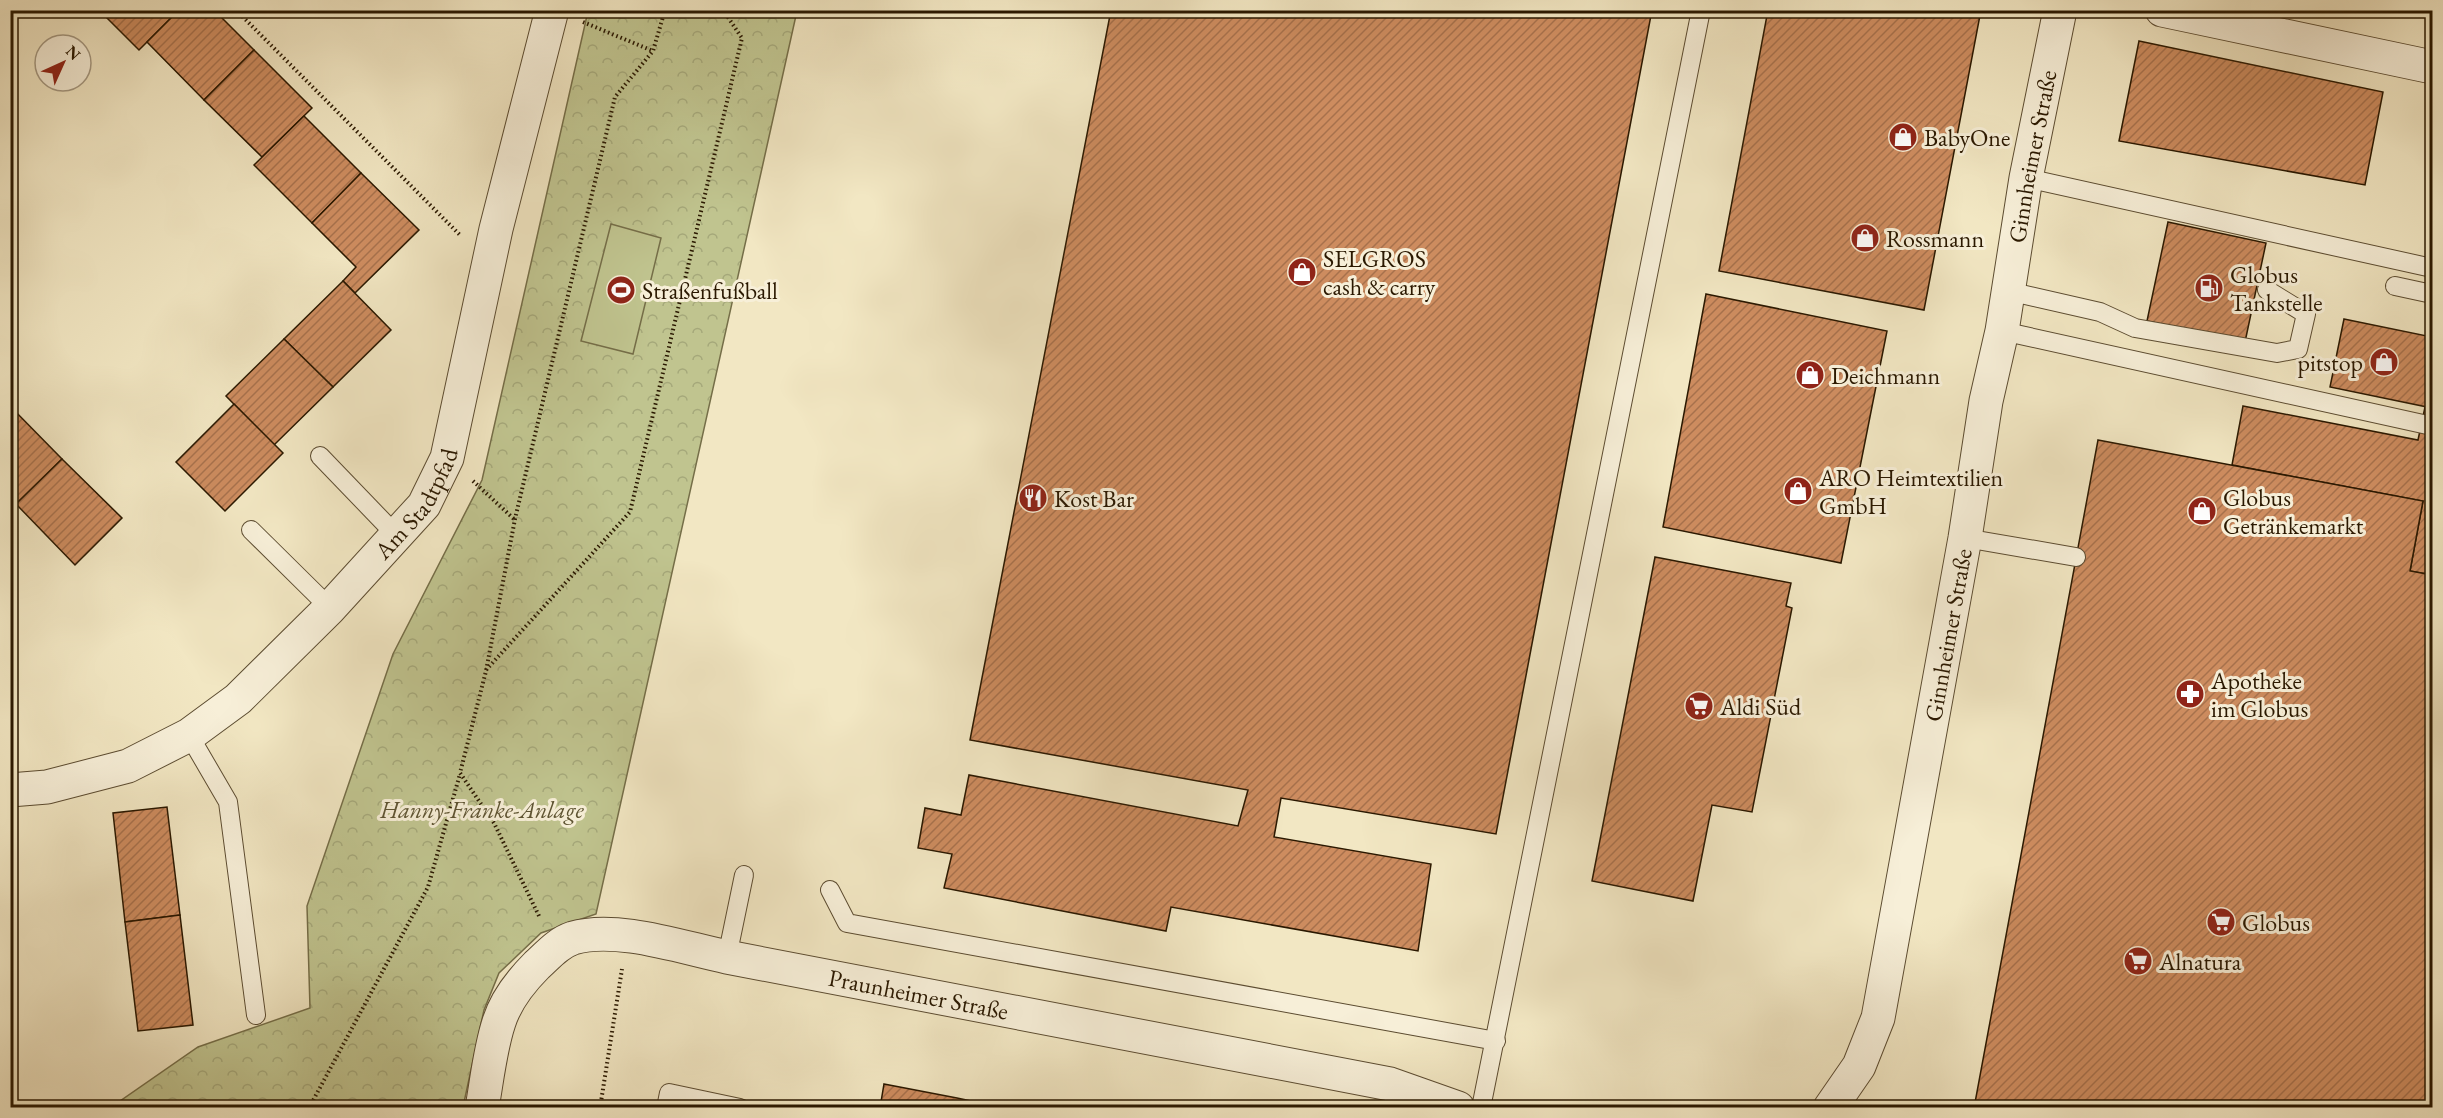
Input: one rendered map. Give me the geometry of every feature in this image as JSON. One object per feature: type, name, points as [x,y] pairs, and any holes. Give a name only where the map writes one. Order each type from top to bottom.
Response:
[{"type":"street","name":"Ginnheimer Straße","points":[[1830,1107],[1859,1066],[1878,1018],[1965,538],[1986,401],[2002,331],[2026,178],[2060,10]]},
{"type":"street","points":[[2162,10],[2433,67]]},
{"type":"street","name":"Am Stadtpfad","points":[[10,790],[47,787],[128,766],[189,735],[238,699],[330,608],[424,505],[447,458],[496,229],[552,11]]},
{"type":"street","name":"Praunheimer Straße","points":[[482,1107],[499,1022],[513,993],[530,972],[556,947],[573,938],[601,934],[635,937],[727,957],[1390,1083],[1458,1107]]},
{"type":"lane","points":[[1481,1107],[1701,10]]},
{"type":"lane","points":[[2026,178],[2433,268]]},
{"type":"lane","points":[[2396,286],[2433,294]]},
{"type":"lane","points":[[2008,291],[2100,312],[2135,328],[2277,353],[2298,349],[2306,314],[2267,290]]},
{"type":"lane","points":[[2002,331],[2433,426]]},
{"type":"lane","points":[[320,456],[397,536]]},
{"type":"lane","points":[[251,530],[330,608]]},
{"type":"lane","points":[[1965,538],[2076,556]]},
{"type":"lane","points":[[189,735],[228,802],[256,1015]]},
{"type":"lane","points":[[727,957],[744,875]]},
{"type":"lane","points":[[830,890],[847,923],[1496,1041]]},
{"type":"lane","points":[[666,1107],[669,1093],[740,1107]]},
{"type":"path","points":[[236,10],[489,265]]},
{"type":"path","points":[[309,1107],[428,887],[486,671],[515,519],[615,97],[653,51],[665,10]]},
{"type":"path","points":[[486,671],[630,512],[742,38],[723,10]]},
{"type":"path","points":[[552,11],[609,31],[653,51]]},
{"type":"path","points":[[447,458],[515,519]]},
{"type":"path","points":[[460,773],[494,824],[556,947]]},
{"type":"path","points":[[600,1107],[623,963]]},
{"type":"green space","name":"Hanny-Franke-Anlage","points":[[588,11],[797,11],[596,914],[541,933],[499,973],[484,1010],[463,1107],[110,1108],[198,1047],[310,1008],[307,906],[393,654],[482,480]]},
{"type":"green space","name":"Straßenfußball","points":[[611,224],[661,238],[633,354],[581,341]]},
{"type":"building","points":[[99,10],[179,10],[139,50]]},
{"type":"building","points":[[179,10],[214,10],[254,50],[204,100],[147,42]]},
{"type":"building","points":[[1111,10],[1652,10],[1496,834],[1281,798],[1274,837],[1431,864],[1418,951],[1171,907],[1166,931],[944,888],[952,854],[918,848],[925,808],[961,815],[969,775],[1238,826],[1248,790],[970,740]]},
{"type":"building","points":[[1768,10],[1981,10],[1924,310],[1719,271]]},
{"type":"building","points":[[2139,41],[2383,92],[2365,185],[2119,141]]},
{"type":"building","points":[[254,50],[312,108],[262,157],[204,100]]},
{"type":"building","points":[[304,116],[361,173],[312,223],[254,165]]},
{"type":"building","points":[[361,173],[419,230],[355,293],[343,281],[356,267],[312,223]]},
{"type":"building","points":[[2168,222],[2266,243],[2245,342],[2147,321]]},
{"type":"building","points":[[343,281],[391,330],[333,387],[284,339]]},
{"type":"building","points":[[1706,294],[1887,331],[1841,563],[1663,527]]},
{"type":"building","name":"pitstop","points":[[2344,319],[2432,337],[2432,408],[2330,387]]},
{"type":"building","points":[[284,339],[333,387],[274,445],[226,396]]},
{"type":"building","points":[[234,404],[283,453],[225,511],[176,462]]},
{"type":"building","points":[[10,406],[62,459],[16,504],[10,499]]},
{"type":"building","points":[[2243,406],[2418,440],[2425,407],[2432,408],[2432,575],[2410,571],[2423,501],[2232,465]]},
{"type":"building","name":"Globus","points":[[2098,440],[2423,501],[2410,571],[2432,575],[2432,1108],[1974,1108]]},
{"type":"building","points":[[62,459],[122,518],[75,565],[16,504]]},
{"type":"building","name":"Aldi Süd","points":[[1655,557],[1791,583],[1786,606],[1792,608],[1752,812],[1712,805],[1693,901],[1592,881]]},
{"type":"building","points":[[167,807],[180,915],[125,922],[113,813]]},
{"type":"building","points":[[180,915],[193,1025],[138,1031],[125,922]]},
{"type":"building","points":[[884,1084],[957,1098],[1004,1108],[880,1108]]},
{"type":"place","name":"BabyOne","points":[[1903,137]]},
{"type":"place","name":"Rossmann","points":[[1865,238]]},
{"type":"place","name":"SELGROS cash & carry","points":[[1302,272]]},
{"type":"place","name":"Globus Tankstelle","points":[[2209,288]]},
{"type":"place","name":"Straßenfußball","points":[[621,290]]},
{"type":"place","name":"pitstop","points":[[2384,362]]},
{"type":"place","name":"Deichmann","points":[[1810,375]]},
{"type":"place","name":"ARO Heimtextilien GmbH","points":[[1798,491]]},
{"type":"place","name":"Kost Bar","points":[[1033,498]]},
{"type":"place","name":"Globus Getränkemarkt","points":[[2202,511]]},
{"type":"place","name":"Apotheke im Globus","points":[[2190,694]]},
{"type":"place","name":"Aldi Süd","points":[[1699,706]]},
{"type":"place","name":"Globus","points":[[2221,922]]},
{"type":"place","name":"Alnatura","points":[[2138,961]]}]
